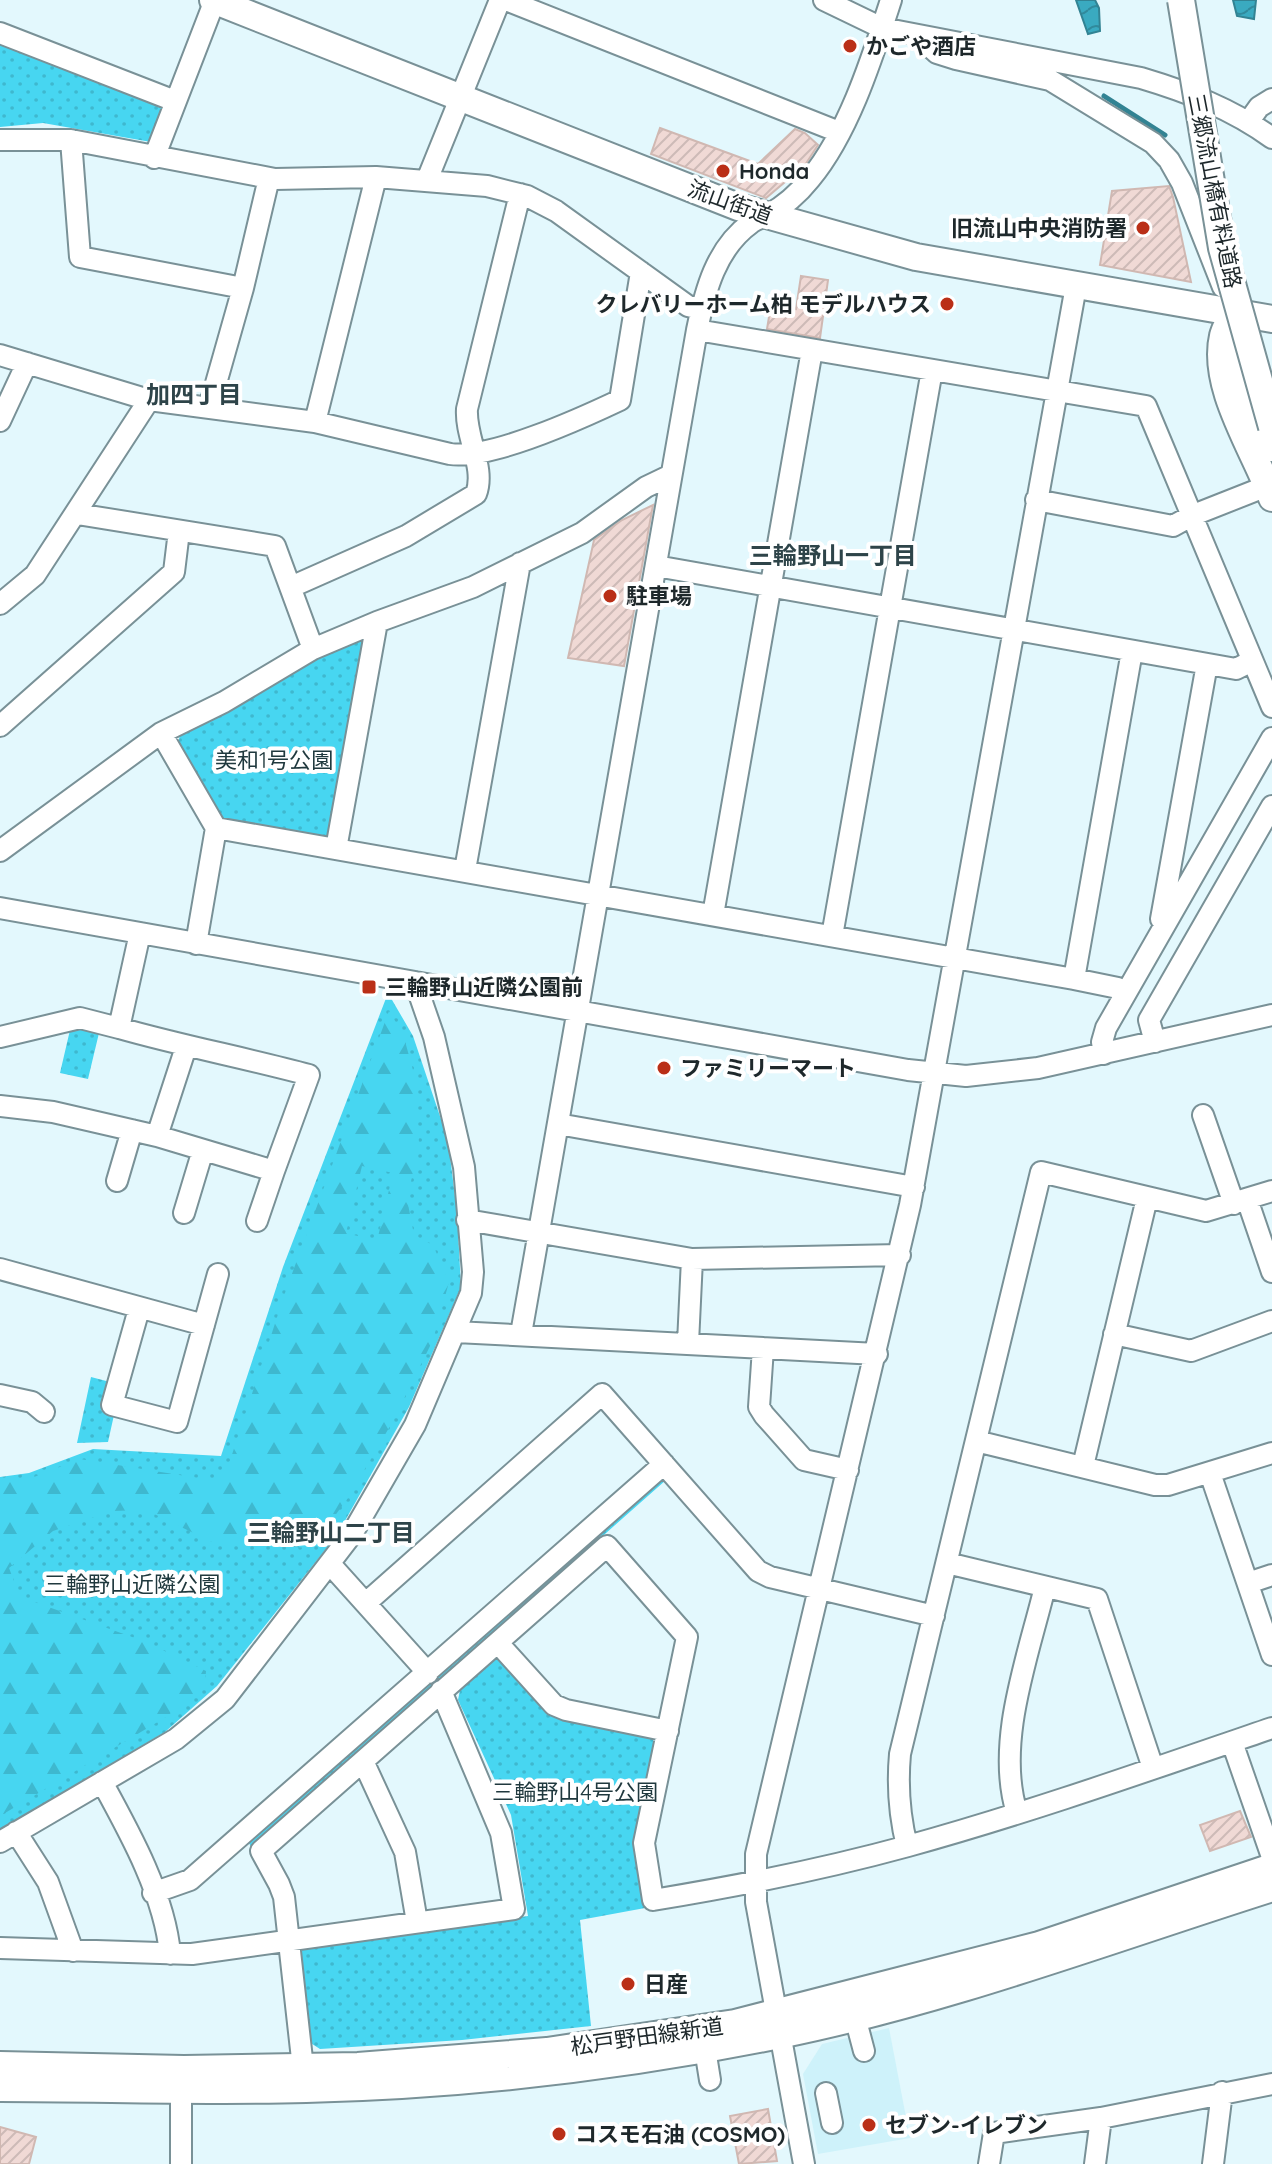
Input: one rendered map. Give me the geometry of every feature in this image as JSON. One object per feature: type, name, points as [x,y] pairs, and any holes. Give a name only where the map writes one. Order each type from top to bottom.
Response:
[{"type":"main road","name":"流山街道","points":[[215,0],[766,216],[916,257],[1272,319]]},
{"type":"main road","name":"三郷流山橋有料道路","points":[[1181,0],[1222,248],[1272,427]]},
{"type":"main road","points":[[1233,312],[1244,339],[1241,378],[1248,407],[1272,448]]},
{"type":"main road","points":[[1233,312],[1223,336],[1223,372],[1239,423],[1270,492]]},
{"type":"main road","name":"松戸野田線新道","points":[[0,2088],[307,2089],[566,2070],[705,2049],[1039,1945],[1272,1867]]},
{"type":"main road","name":"松戸野田線新道","points":[[0,2065],[303,2068],[547,2051],[735,2023],[778,2024],[855,2017],[947,1994],[1272,1888]]},
{"type":"street","points":[[154,158],[215,0]]},
{"type":"street","points":[[427,180],[500,0]]},
{"type":"street","points":[[506,0],[839,132]]},
{"type":"street","points":[[824,0],[882,28],[917,37],[1141,78],[1180,89],[1249,121],[1272,138]]},
{"type":"street","points":[[521,1334],[671,475],[708,282],[718,260],[751,223],[789,201],[823,162],[856,96],[891,0]]},
{"type":"street","points":[[0,33],[175,101]]},
{"type":"street","points":[[917,37],[937,53],[1050,80],[1153,143],[1169,160],[1182,183],[1233,312]]},
{"type":"street","points":[[1249,121],[1259,107],[1272,99]]},
{"type":"street","points":[[0,140],[71,140],[269,178],[376,177],[487,186],[520,194],[556,211],[688,306],[701,309]]},
{"type":"street","points":[[71,140],[80,257],[243,288]]},
{"type":"street","points":[[315,422],[376,177]]},
{"type":"street","points":[[209,408],[243,288],[269,178]]},
{"type":"street","points":[[291,587],[406,536],[476,494],[479,484],[466,425],[467,409],[520,194]]},
{"type":"street","points":[[0,355],[149,400],[315,422],[450,454],[474,454],[568,424],[620,400],[641,272]]},
{"type":"street","points":[[804,2164],[756,1902],[756,1854],[877,1354],[914,1187],[1076,286]]},
{"type":"street","points":[[697,330],[1146,406],[1272,707]]},
{"type":"street","points":[[713,915],[812,350]]},
{"type":"street","points":[[0,421],[27,363]]},
{"type":"street","points":[[832,936],[932,370]]},
{"type":"street","points":[[0,604],[35,575],[149,400]]},
{"type":"street","points":[[0,851],[161,733],[224,702],[313,649],[473,587],[582,533],[646,487],[671,475]]},
{"type":"street","points":[[1036,500],[1173,526],[1191,516],[1270,492]]},
{"type":"street","points":[[77,514],[275,546],[313,649]]},
{"type":"street","points":[[0,726],[174,572],[179,531]]},
{"type":"street","points":[[465,870],[520,563]]},
{"type":"street","points":[[656,566],[1236,669],[1252,661]]},
{"type":"street","points":[[336,849],[377,622]]},
{"type":"street","points":[[1074,979],[1132,651]]},
{"type":"street","points":[[1158,934],[1207,664]]},
{"type":"street","points":[[161,733],[216,828],[196,944]]},
{"type":"street","points":[[1104,1054],[1102,1042],[1106,1028],[1272,738]]},
{"type":"street","points":[[1155,1042],[1149,1020],[1272,806]]},
{"type":"street","points":[[216,828],[1074,979],[1118,988],[1125,993]]},
{"type":"street","points":[[0,908],[908,1070],[966,1076],[1038,1068],[1272,1015]]},
{"type":"street","points":[[119,1028],[140,933]]},
{"type":"street","points":[[73,1951],[48,1882],[8,1837],[176,1739],[225,1699],[352,1534],[415,1425],[471,1293],[473,1272],[464,1167],[434,1037],[415,982]]},
{"type":"street","points":[[0,1037],[80,1018],[186,1047],[240,1056],[309,1075],[257,1221]]},
{"type":"street","points":[[157,1136],[186,1047]]},
{"type":"street","points":[[0,1106],[53,1112],[132,1130],[274,1171]]},
{"type":"street","points":[[1203,1115],[1272,1272]]},
{"type":"street","points":[[558,1124],[914,1187]]},
{"type":"street","points":[[117,1181],[132,1130]]},
{"type":"street","points":[[184,1213],[203,1150]]},
{"type":"street","points":[[907,1846],[899,1815],[897,1786],[900,1754],[1041,1172],[1206,1211],[1272,1191]]},
{"type":"street","points":[[1083,1466],[1147,1198]]},
{"type":"street","points":[[467,1220],[692,1259],[900,1255]]},
{"type":"street","points":[[688,1343],[692,1259]]},
{"type":"street","points":[[0,1269],[204,1325]]},
{"type":"street","points":[[139,1309],[112,1405],[177,1422],[218,1274]]},
{"type":"street","points":[[1114,1334],[1191,1351],[1272,1321]]},
{"type":"street","points":[[456,1332],[877,1354]]},
{"type":"street","points":[[763,1348],[759,1407],[764,1415],[804,1460],[848,1470]]},
{"type":"street","points":[[367,1602],[602,1394],[758,1571],[770,1577],[934,1616]]},
{"type":"street","points":[[0,1395],[32,1402],[44,1412]]},
{"type":"street","points":[[976,1441],[1155,1485],[1168,1485],[1272,1453]]},
{"type":"street","points":[[153,1893],[190,1880],[664,1464]]},
{"type":"street","points":[[1210,1473],[1272,1655]]},
{"type":"street","points":[[303,2068],[284,1897],[261,1851],[607,1546],[687,1637],[644,1843],[653,1900],[755,1882],[907,1846],[1017,1813],[1272,1728]]},
{"type":"street","points":[[947,1563],[1097,1599],[1153,1768]]},
{"type":"street","points":[[330,1564],[428,1673]]},
{"type":"street","points":[[1248,1583],[1272,1575]]},
{"type":"street","points":[[1017,1813],[1008,1764],[1011,1730],[1045,1587]]},
{"type":"street","points":[[498,1643],[554,1705],[668,1731]]},
{"type":"street","points":[[0,1948],[192,1954],[514,1909],[501,1833],[441,1691]]},
{"type":"street","points":[[1232,1742],[1272,1857]]},
{"type":"street","points":[[363,1761],[405,1852],[417,1922]]},
{"type":"street","points":[[102,1782],[138,1846],[168,1932],[170,1954]]},
{"type":"street","points":[[855,2017],[864,2051]]},
{"type":"street","points":[[705,2049],[710,2080]]},
{"type":"street","points":[[989,2164],[994,2133],[1101,2118],[1272,2084]]},
{"type":"street","points":[[181,2089],[181,2164]]},
{"type":"street","points":[[1213,2164],[1222,2092]]},
{"type":"street","points":[[792,2100],[823,2093],[832,2123]]},
{"type":"street","points":[[1095,2164],[1101,2118]]},
{"type":"shaded area","points":[[889,2028],[910,2138],[818,2154],[803,2074],[822,2044]]},
{"type":"green space","points":[[0,38],[166,102],[151,142],[43,123],[0,127]]},
{"type":"green space","name":"美和1号公園","points":[[358,636],[367,641],[334,833],[326,837],[226,823],[216,816],[178,747],[180,733]]},
{"type":"green space","name":"三輪野山近隣公園","points":[[388,993],[413,1036],[448,1140],[457,1213],[461,1287],[409,1407],[337,1535],[217,1686],[165,1732],[0,1830],[0,1477],[29,1473],[93,1449],[221,1456],[283,1267]]},
{"type":"green space","name":"三輪野山近隣公園","points":[[389,1011],[403,1034],[416,1081],[419,1146],[407,1199],[414,1235],[433,1245],[449,1282],[433,1340],[393,1421],[348,1498],[311,1548],[212,1542],[146,1510],[112,1511],[53,1531],[9,1568],[19,1594],[29,1600],[146,1642],[206,1671],[205,1685],[166,1717],[0,1816],[0,1484],[34,1477],[80,1459],[223,1482],[286,1290]],"holes":[[[362,1166],[393,1173],[377,1241],[346,1233]]]},
{"type":"green space","points":[[80,1028],[99,1033],[88,1079],[60,1073],[70,1030]]},
{"type":"green space","points":[[91,1377],[110,1382],[101,1410],[114,1415],[108,1442],[77,1443]]},
{"type":"green space","points":[[660,1478],[666,1480],[251,1847],[248,1841]]},
{"type":"green space","name":"三輪野山4号公園","points":[[500,1658],[551,1714],[652,1738],[656,1745],[635,1841],[645,1908],[580,1920],[591,2026],[462,2040],[320,2049],[309,2042],[298,1954],[302,1947],[528,1916],[511,1815],[458,1700],[460,1690],[493,1659]]},
{"type":"water","points":[[1076,0],[1095,0],[1099,8],[1100,31],[1088,34]]},
{"type":"water","points":[[1233,0],[1256,0],[1254,19],[1237,16]]},
{"type":"building","points":[[660,128],[758,164],[795,129],[805,133],[818,145],[805,165],[766,198],[651,154]]},
{"type":"building","name":"旧流山中央消防署","points":[[1169,186],[1191,282],[1100,265],[1112,191]]},
{"type":"building","points":[[801,276],[828,280],[820,338],[767,329],[771,305],[796,309]]},
{"type":"building","name":"駐車場","points":[[653,505],[624,666],[568,658],[594,540],[622,520]]},
{"type":"building","points":[[1240,1811],[1251,1837],[1210,1851],[1200,1825]]},
{"type":"building","points":[[768,2109],[777,2161],[739,2164],[730,2116]]},
{"type":"building","points":[[0,2127],[36,2137],[29,2164],[0,2164]]},
{"type":"waterway","points":[[1104,96],[1165,135]]},
{"type":"place","name":"かごや酒店","points":[[850,46]]},
{"type":"place","name":"Honda","points":[[723,171]]},
{"type":"place","name":"旧流山中央消防署","points":[[1143,228]]},
{"type":"place","name":"クレバリーホーム柏 モデルハウス","points":[[947,304]]},
{"type":"place","name":"駐車場","points":[[610,596]]},
{"type":"place","name":"三輪野山近隣公園前","points":[[369,987]]},
{"type":"place","name":"ファミリーマート","points":[[664,1068]]},
{"type":"place","name":"日産","points":[[628,1984]]},
{"type":"place","name":"セブン-イレブン","points":[[869,2125]]},
{"type":"place","name":"コスモ石油 (COSMO)","points":[[559,2134]]},
{"type":"district","name":"加四丁目","points":[[194,395]]},
{"type":"district","name":"三輪野山一丁目","points":[[833,556]]},
{"type":"district","name":"三輪野山二丁目","points":[[331,1533]]}]
